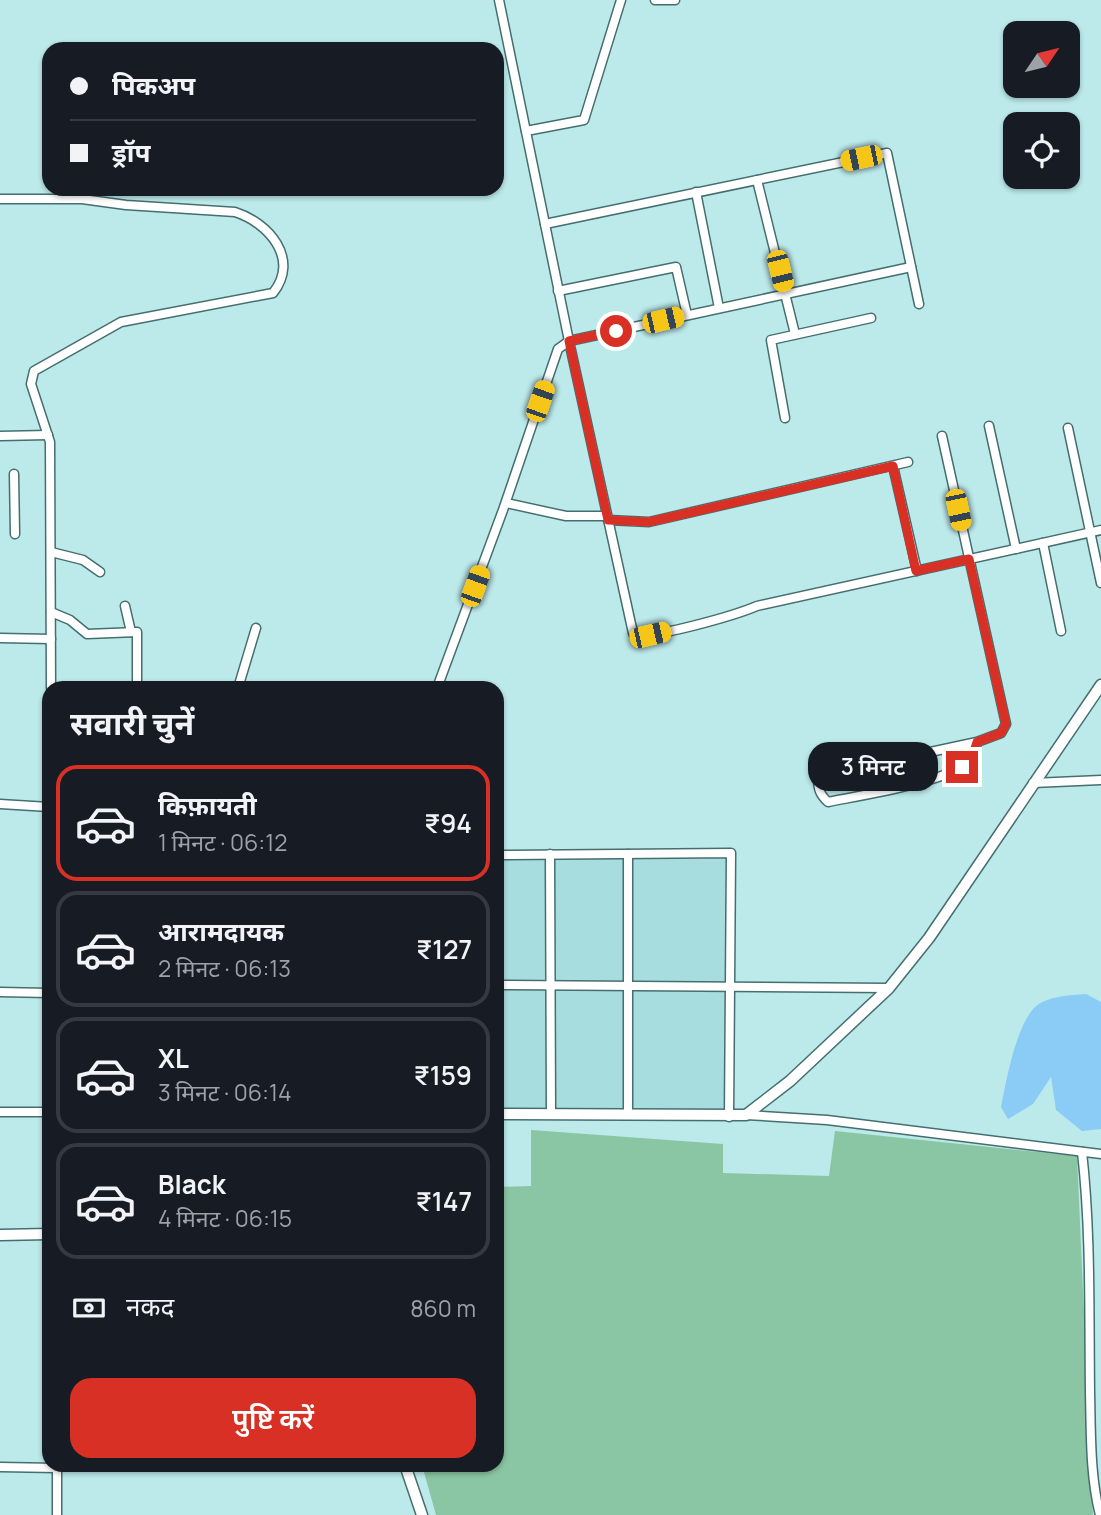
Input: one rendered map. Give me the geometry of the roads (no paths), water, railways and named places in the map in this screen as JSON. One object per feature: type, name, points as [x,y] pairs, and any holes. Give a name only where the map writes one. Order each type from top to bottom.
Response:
[{"type":"street","points":[[499,0],[558,291],[634,633],[639,635],[737,615],[757,606],[1101,530]]},
{"type":"street","points":[[526,131],[584,120],[621,0]]},
{"type":"street","points":[[655,0],[675,0]]},
{"type":"street","points":[[545,224],[887,153],[919,304]]},
{"type":"street","points":[[757,180],[795,334]]},
{"type":"street","points":[[696,192],[719,308]]},
{"type":"street","points":[[0,199],[82,199],[127,205],[235,212],[260,225],[282,252],[285,268],[281,284],[273,293],[121,322],[34,372],[31,384],[48,435],[51,681]]},
{"type":"street","points":[[558,291],[676,267],[687,315]]},
{"type":"street","points":[[440,681],[506,503],[558,349],[569,341],[911,267]]},
{"type":"street","points":[[785,418],[771,340],[871,318]]},
{"type":"street","points":[[989,426],[1016,549]]},
{"type":"street","points":[[1068,428],[1101,583]]},
{"type":"street","points":[[0,436],[48,435]]},
{"type":"street","points":[[942,436],[1006,724],[1001,733],[977,742],[818,776],[818,788],[821,797],[828,802],[931,780],[962,767],[972,758],[977,742]]},
{"type":"street","points":[[506,503],[566,516],[649,522],[908,463]]},
{"type":"street","points":[[893,466],[916,571]]},
{"type":"street","points":[[14,474],[15,534]]},
{"type":"street","points":[[1043,543],[1061,631]]},
{"type":"street","points":[[51,552],[83,560],[100,572]]},
{"type":"street","points":[[125,606],[131,632]]},
{"type":"street","points":[[51,612],[70,620],[87,634],[137,632],[137,681]]},
{"type":"street","points":[[240,681],[256,628]]},
{"type":"street","points":[[0,638],[51,639]]},
{"type":"street","points":[[746,1115],[790,1081],[889,988],[929,938],[1101,685]]},
{"type":"street","points":[[1032,783],[1101,780]]},
{"type":"street","points":[[0,804],[42,807]]},
{"type":"street","points":[[504,855],[731,853],[729,1116]]},
{"type":"street","points":[[550,854],[551,1115]]},
{"type":"street","points":[[628,854],[628,1115]]},
{"type":"street","points":[[504,985],[889,988]]},
{"type":"street","points":[[0,992],[42,993]]},
{"type":"street","points":[[0,1112],[42,1112]]},
{"type":"street","points":[[504,1114],[746,1115],[827,1120],[1101,1154]]},
{"type":"street","points":[[1082,1152],[1089,1277],[1091,1421],[1095,1497],[1100,1515]]},
{"type":"street","points":[[0,1235],[42,1234]]},
{"type":"street","points":[[0,1467],[42,1466]]},
{"type":"street","points":[[57,1472],[57,1515]]},
{"type":"street","points":[[407,1472],[422,1515]]}]
